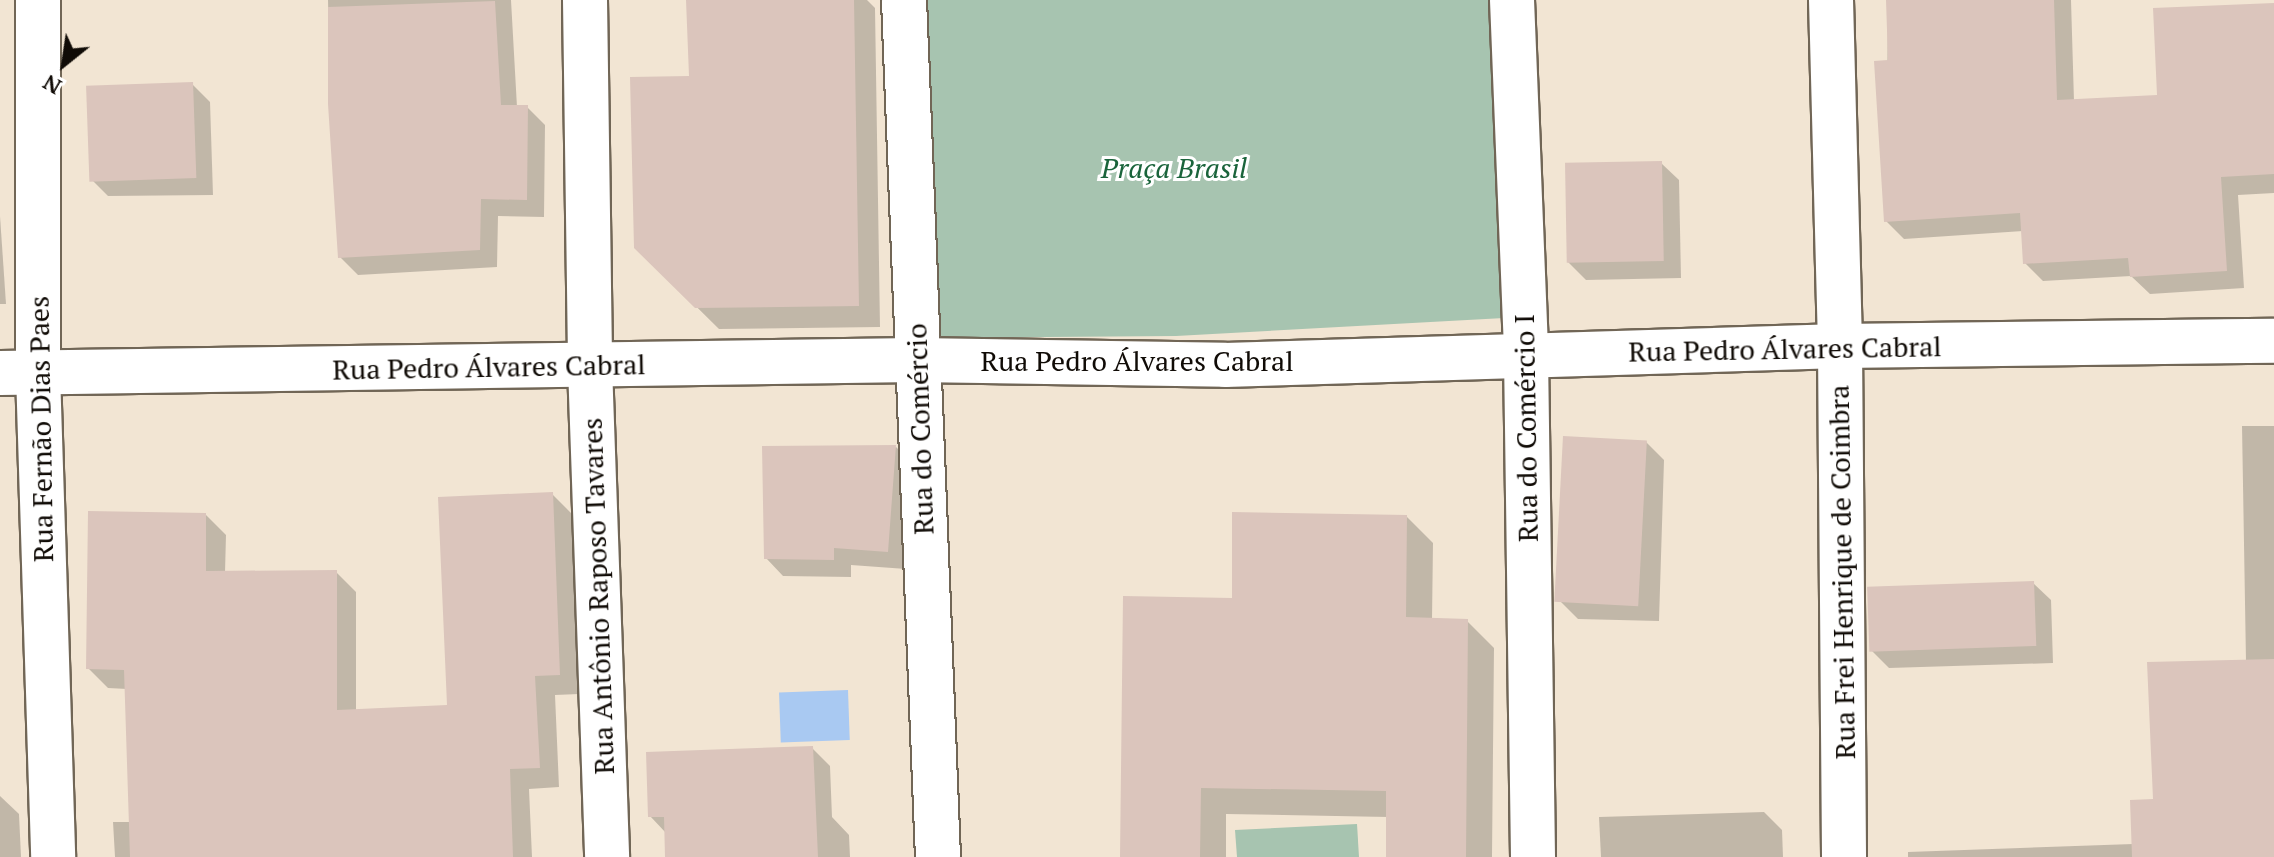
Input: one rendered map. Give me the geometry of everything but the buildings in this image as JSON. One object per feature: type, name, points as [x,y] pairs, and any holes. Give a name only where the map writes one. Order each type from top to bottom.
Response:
[{"type":"street","name":"Rua Fernão Dias Paes","points":[[38,0],[19,373],[53,857]]},
{"type":"street","name":"Rua Antônio Raposo Tavares","points":[[585,0],[590,366],[607,857]]},
{"type":"street","name":"Rua do Comércio","points":[[904,0],[938,857]]},
{"type":"street","name":"Rua do Comércio I","points":[[1512,0],[1526,355],[1533,857]]},
{"type":"street","name":"Rua Frei Henrique de Coimbra","points":[[1831,0],[1840,346],[1844,857]]},
{"type":"street","name":"Rua Pedro Álvares Cabral","points":[[19,373],[916,360],[1225,365],[1840,346],[2274,341]]},
{"type":"green space","name":"Praça Brasil","points":[[923,0],[1489,0],[1504,318],[1176,336],[932,338]]},
{"type":"green space","points":[[1357,824],[1359,857],[1237,857],[1235,830]]},
{"type":"water","points":[[848,690],[850,740],[781,742],[779,692]]}]
